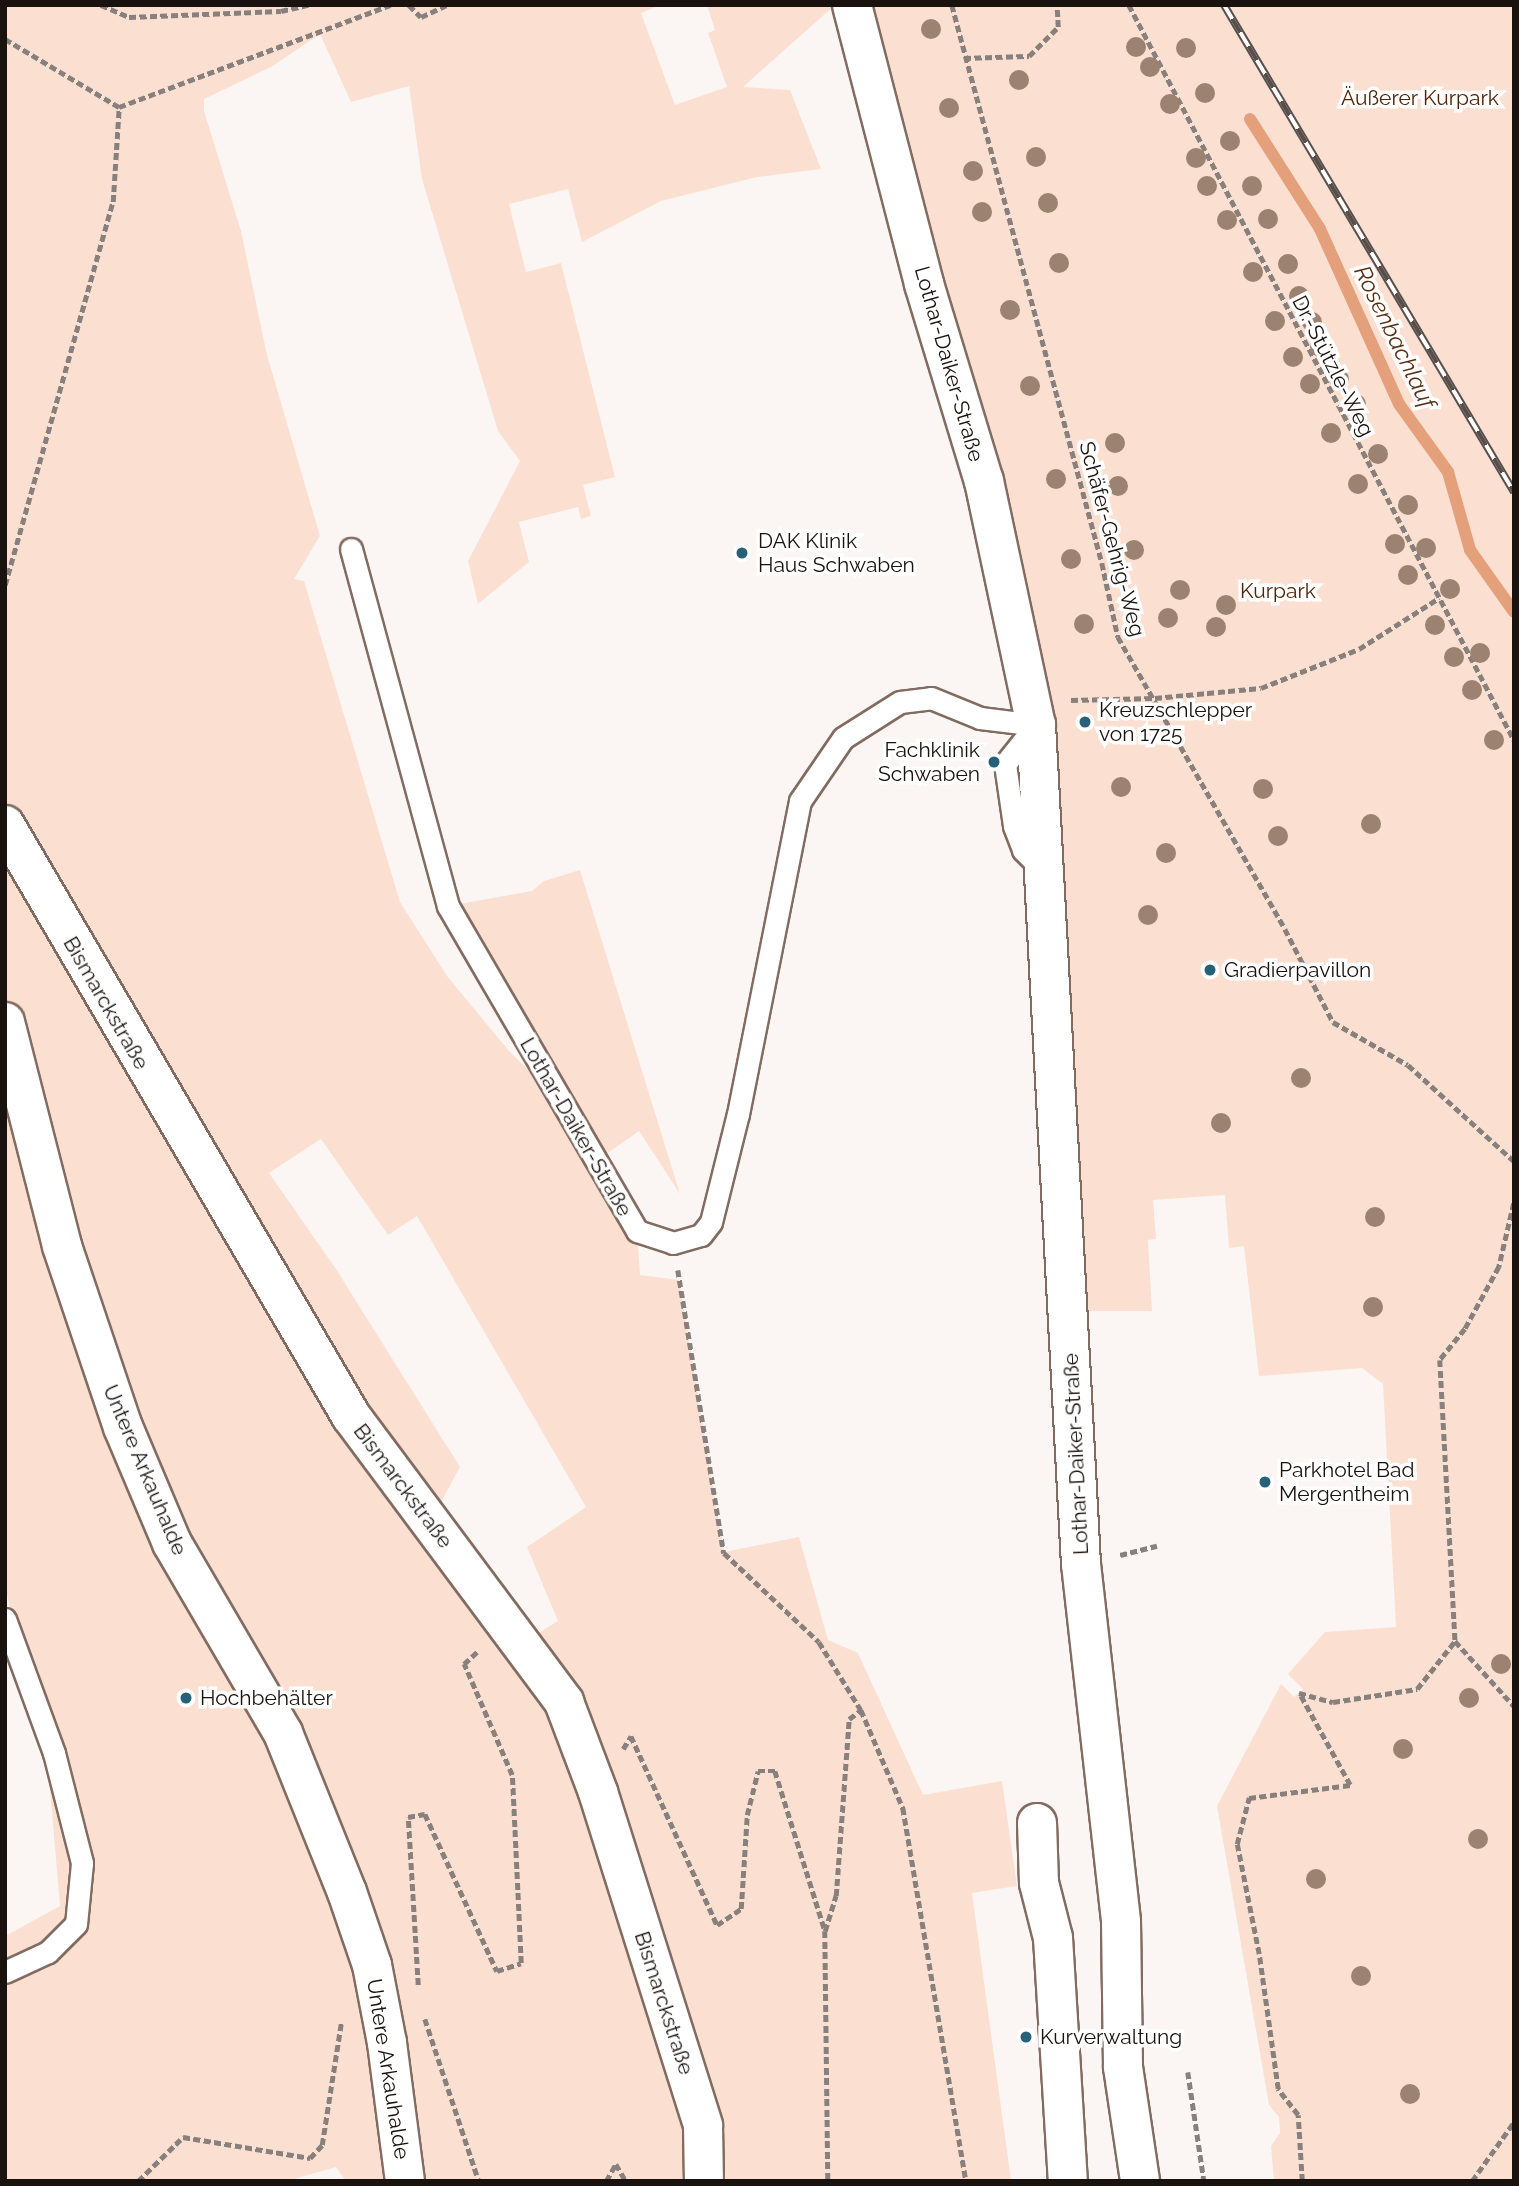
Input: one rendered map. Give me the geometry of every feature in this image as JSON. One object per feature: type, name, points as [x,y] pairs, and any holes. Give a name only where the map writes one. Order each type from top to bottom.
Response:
[{"type":"street","name":"Lothar-Daiker-Straße","points":[[852,5],[925,284],[984,481],[1036,725],[1082,1564],[1121,1922],[1123,2067],[1140,2181]]},
{"type":"street","name":"Bismarckstraße","points":[[5,825],[351,1416],[564,1702],[597,1792],[704,2126],[704,2181]]},
{"type":"street","name":"Untere Arkauhalde","points":[[5,1022],[62,1246],[123,1427],[172,1543],[283,1733],[348,1892],[372,1965],[387,2043],[405,2181]]},
{"type":"street","points":[[1037,1823],[1039,1883],[1053,1938],[1068,2181]]},
{"type":"lane","name":"Lothar-Daiker-Straße","points":[[351,550],[448,906],[636,1231],[673,1243]]},
{"type":"lane","points":[[673,1243],[701,1235],[711,1222],[738,1114],[800,800],[843,738],[900,702],[931,698],[980,718],[1036,725]]},
{"type":"lane","points":[[5,1619],[54,1753],[82,1864],[76,1924],[48,1952],[5,1972]]},
{"type":"path","points":[[101,5],[129,17],[281,10],[307,5]]},
{"type":"path","points":[[119,107],[391,5]]},
{"type":"path","points":[[409,5],[421,17],[447,5]]},
{"type":"path","name":"Schäfer-Gehrig-Weg","points":[[952,5],[964,58],[1102,563],[1118,637],[1285,929],[1332,1023],[1408,1065],[1514,1161]]},
{"type":"path","points":[[964,58],[1029,56],[1058,27],[1057,5]]},
{"type":"path","name":"Dr.-Stützle-Weg","points":[[1129,5],[1514,740]]},
{"type":"path","points":[[5,39],[119,107]]},
{"type":"path","points":[[5,585],[113,202],[119,107]]},
{"type":"path","points":[[1036,725],[1062,701],[1155,698],[1261,688],[1319,668],[1439,598]]},
{"type":"path","points":[[1514,1203],[1499,1267],[1465,1329],[1440,1360],[1455,1641],[1514,1706]]},
{"type":"path","points":[[673,1243],[724,1553],[819,1642],[861,1710],[903,1808],[966,2181]]},
{"type":"path","points":[[1301,2181],[1298,2115],[1278,2089],[1259,1954],[1237,1844],[1248,1798],[1350,1785],[1299,1693],[1334,1702],[1417,1689],[1455,1641]]},
{"type":"path","points":[[418,1989],[408,1818],[425,1814],[497,1971],[521,1963],[512,1775],[464,1664],[480,1649],[488,1659]]},
{"type":"path","points":[[825,1931],[836,1896],[849,1719],[861,1710]]},
{"type":"path","points":[[597,1792],[631,1735],[717,1925],[741,1909],[747,1815],[758,1771],[775,1771],[825,1931],[828,2181]]},
{"type":"path","points":[[138,2181],[183,2137],[310,2158],[322,2146],[343,2012]]},
{"type":"path","points":[[423,2014],[479,2181]]},
{"type":"path","points":[[1188,2072],[1204,2181]]},
{"type":"path","points":[[1472,2181],[1514,2122]]},
{"type":"path","points":[[606,2181],[616,2164],[626,2181]]},
{"type":"green space","points":[[5,5],[661,5],[641,13],[675,105],[727,87],[708,33],[715,30],[707,5],[835,5],[743,87],[790,90],[821,169],[757,177],[661,201],[582,242],[568,189],[509,204],[526,272],[561,263],[615,477],[583,485],[591,516],[581,519],[578,507],[519,522],[529,562],[478,604],[468,561],[520,461],[498,431],[422,179],[409,86],[351,102],[320,34],[271,67],[204,99],[204,111],[241,231],[267,355],[320,536],[294,579],[304,581],[400,902],[447,976],[509,1051],[560,1101],[448,906],[532,891],[544,881],[580,870],[680,1194],[639,1131],[595,1162],[637,1231],[640,1275],[679,1280],[724,1552],[799,1537],[828,1640],[858,1653],[923,1795],[1002,1781],[1017,1886],[972,1893],[1011,2181],[346,2181],[336,2167],[287,2181],[5,2181],[5,1936],[60,1906],[50,1789],[5,1586]],"holes":[[[321,1139],[388,1235],[417,1216],[586,1507],[527,1547],[558,1621],[521,1644],[430,1522],[460,1467],[336,1269],[269,1173]]]},
{"type":"green space","name":"Kurpark","points":[[852,5],[1514,5],[1514,2181],[1274,2181],[1271,2146],[1280,2133],[1279,2117],[1269,2105],[1217,1806],[1281,1684],[1294,1697],[1303,1689],[1288,1674],[1325,1632],[1396,1627],[1383,1384],[1362,1368],[1259,1376],[1244,1246],[1229,1248],[1225,1195],[1153,1200],[1156,1239],[1148,1240],[1152,1311],[1068,1311],[1036,725]]},
{"type":"waterway","name":"Rosenbachlauf","points":[[1250,119],[1320,229],[1399,404],[1448,472],[1470,550],[1514,612]]},
{"type":"railway","points":[[1224,5],[1514,492]]},
{"type":"place","name":"DAK Klinik Haus Schwaben","points":[[742,553]]},
{"type":"place","name":"Kreuzschlepper von 1725","points":[[1085,722]]},
{"type":"place","name":"Fachklinik Schwaben","points":[[994,762]]},
{"type":"place","name":"Gradierpavillon","points":[[1210,970]]},
{"type":"place","name":"Parkhotel Bad Mergentheim","points":[[1265,1482]]},
{"type":"place","name":"Hochbehälter","points":[[186,1698]]},
{"type":"place","name":"Kurverwaltung","points":[[1026,2037]]},
{"type":"park label","name":"Äußerer Kurpark","points":[[1420,98]]}]
